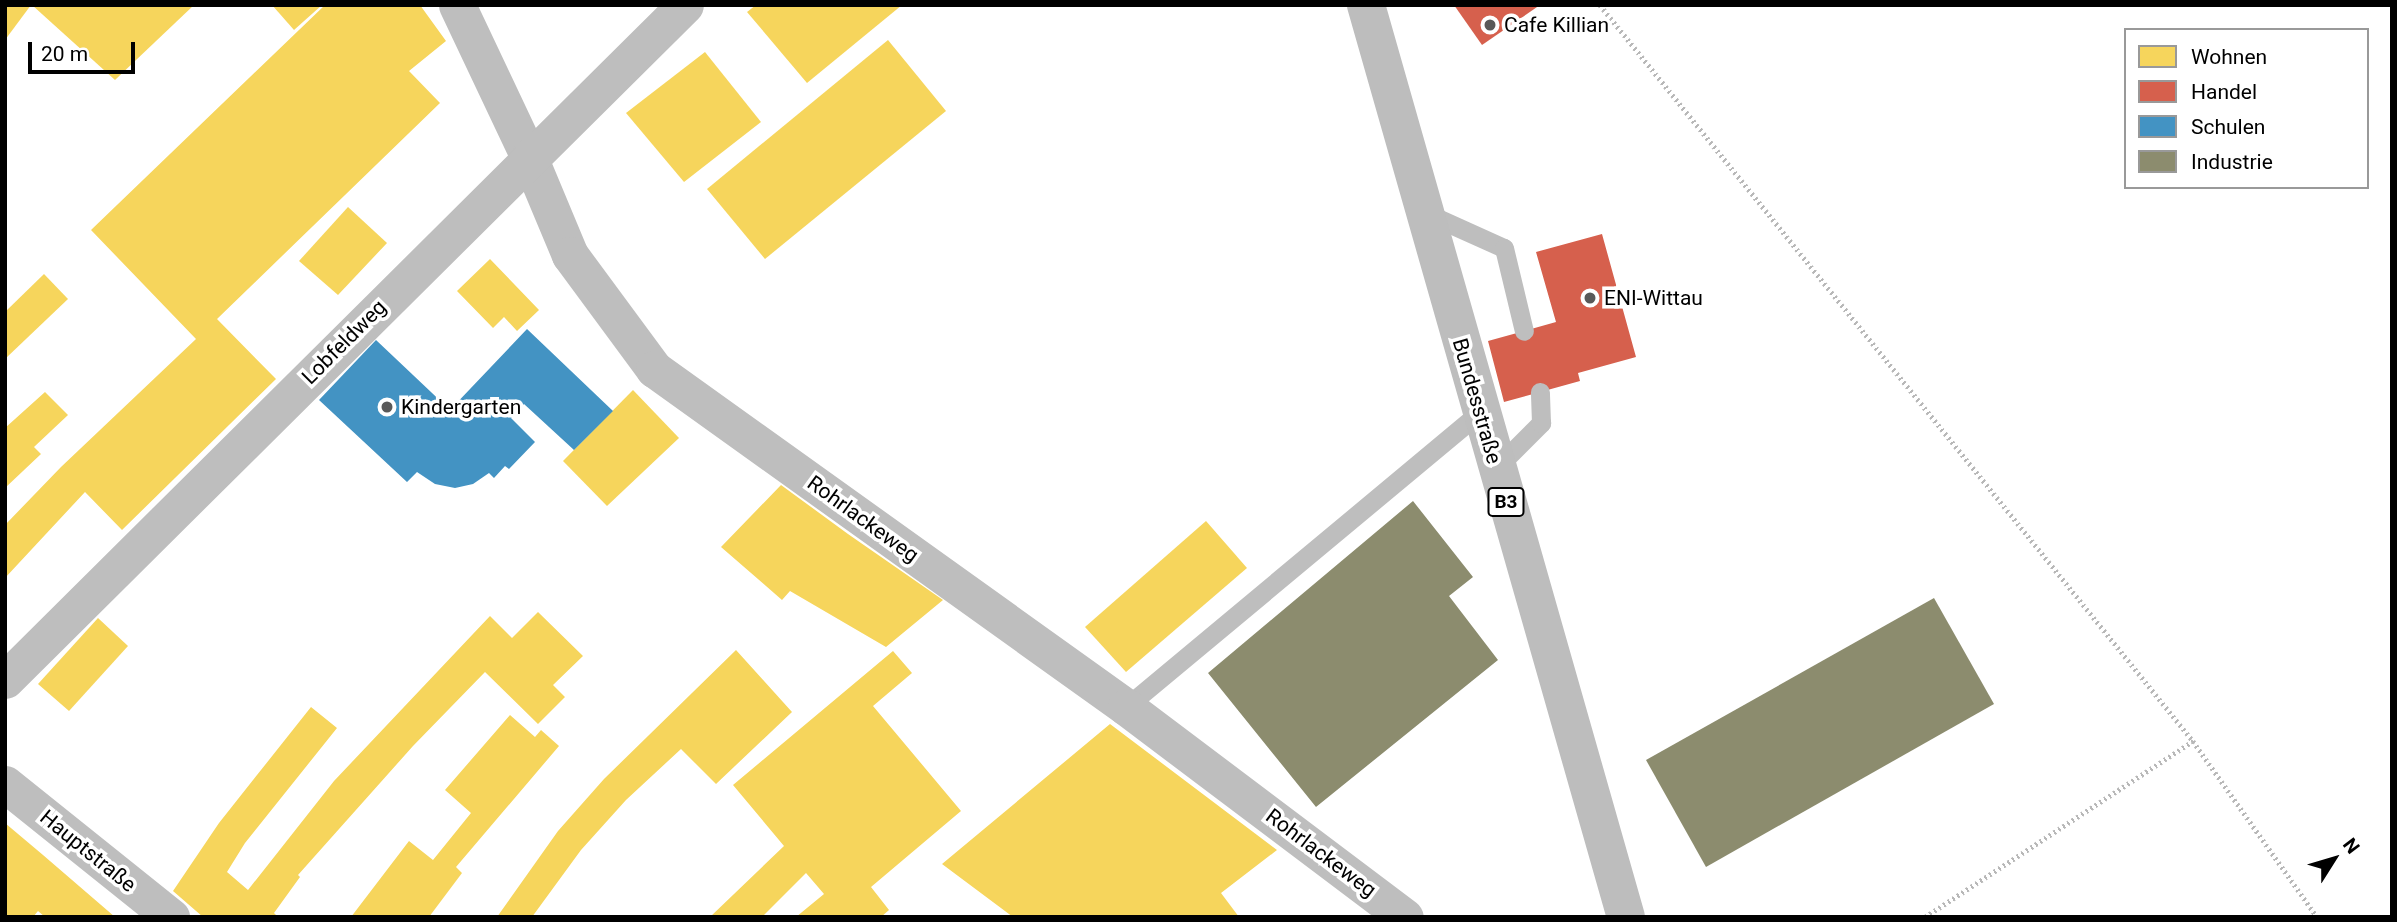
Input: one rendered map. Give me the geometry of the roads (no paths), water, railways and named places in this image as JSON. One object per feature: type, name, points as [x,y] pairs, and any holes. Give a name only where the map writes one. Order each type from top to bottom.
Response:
[{"type":"main road","name":"Bundesstraße","points":[[1366,5],[1626,917]]},
{"type":"street","name":"Rohrlackeweg","points":[[457,5],[529,157],[570,255],[654,369],[1126,707],[1405,917]]},
{"type":"street","name":"Lobfeldweg","points":[[5,680],[685,5]]},
{"type":"street","name":"Hauptstraße","points":[[5,784],[171,917]]},
{"type":"lane","points":[[1424,212],[1504,248],[1524,331]]},
{"type":"lane","points":[[1496,468],[1541,423],[1540,392]]},
{"type":"lane","points":[[1126,707],[1480,412]]},
{"type":"place","name":"Cafe Killian","points":[[1490,25]]},
{"type":"place","name":"ENI-Wittau","points":[[1590,298]]},
{"type":"place","name":"Kindergarten","points":[[387,407]]}]
